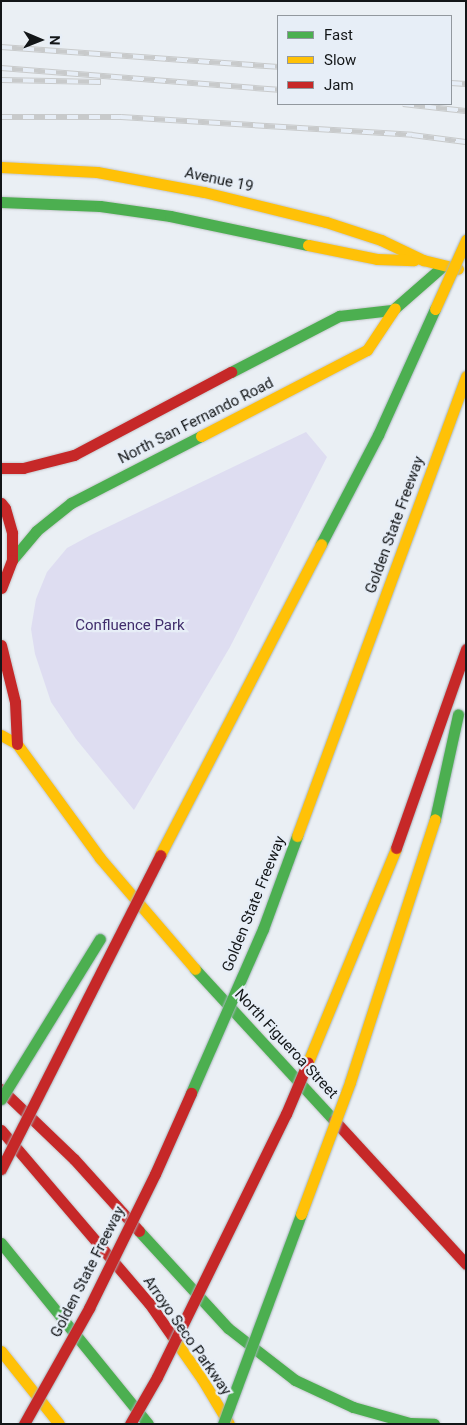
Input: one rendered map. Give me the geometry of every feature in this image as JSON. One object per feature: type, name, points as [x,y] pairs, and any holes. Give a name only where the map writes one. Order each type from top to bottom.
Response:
[{"type":"main road","name":"Avenue 19","points":[[1,167],[97,172],[204,192],[326,222],[381,240],[423,260],[443,266]]},
{"type":"main road","name":"Avenue 19","points":[[1,202],[100,206],[170,216],[377,259],[423,260]]},
{"type":"main road","points":[[1,1169],[203,771],[378,436],[466,240]]},
{"type":"main road","points":[[443,266],[466,271]]},
{"type":"main road","name":"North San Fernando Road","points":[[12,560],[36,531],[71,503],[367,350],[392,310],[443,266]]},
{"type":"main road","name":"North San Fernando Road","points":[[1,468],[23,468],[74,455],[339,316],[392,310]]},
{"type":"main road","name":"Golden State Freeway","points":[[24,1424],[89,1308],[154,1174],[263,929],[466,376]]},
{"type":"main road","points":[[1,502],[5,508],[12,533],[12,560],[1,588]]},
{"type":"main road","points":[[1,645],[15,702],[17,744]]},
{"type":"main road","points":[[130,1424],[157,1377],[286,1114],[387,873],[466,649]]},
{"type":"main road","points":[[223,1424],[350,1082],[436,816],[466,677]]},
{"type":"main road","name":"North Figueroa Street","points":[[1,734],[17,744],[100,858],[183,955],[466,1264]]},
{"type":"main road","points":[[120,906],[203,771]]},
{"type":"main road","points":[[1,1099],[105,931]]},
{"type":"main road","points":[[1,1089],[74,1159],[228,1328],[288,1374],[353,1408],[410,1423],[434,1424]]},
{"type":"main road","name":"Arroyo Seco Parkway","points":[[1,1130],[149,1303],[202,1379],[228,1424]]},
{"type":"main road","points":[[1,1243],[148,1424]]},
{"type":"main road","points":[[1,1351],[59,1424]]},
{"type":"green space","name":"Confluence Park","points":[[306,432],[327,457],[230,647],[134,810],[76,739],[51,702],[35,654],[31,629],[36,599],[47,572],[67,548],[91,535]]},
{"type":"railway","points":[[1,47],[277,67]]},
{"type":"railway","points":[[1,68],[277,90]]},
{"type":"railway","points":[[1,80],[101,82]]},
{"type":"railway","points":[[452,83],[466,84]]},
{"type":"railway","points":[[412,105],[466,111]]},
{"type":"railway","points":[[1,117],[121,117],[412,135],[466,142]]},
{"type":"traffic: fast","points":[[1,202],[100,206],[170,216],[308,245]]},
{"type":"traffic: fast","points":[[395,308],[443,266]]},
{"type":"traffic: fast","points":[[321,544],[378,435],[435,309]]},
{"type":"traffic: fast","points":[[231,372],[339,316],[392,310]]},
{"type":"traffic: fast","points":[[12,560],[36,531],[71,503],[201,436]]},
{"type":"traffic: fast","points":[[435,819],[458,714]]},
{"type":"traffic: fast","points":[[191,1093],[263,929],[297,836]]},
{"type":"traffic: fast","points":[[1,1099],[100,939]]},
{"type":"traffic: fast","points":[[195,969],[334,1120]]},
{"type":"traffic: fast","points":[[223,1424],[301,1214]]},
{"type":"traffic: fast","points":[[139,1231],[228,1328],[295,1380],[353,1407],[410,1423],[434,1424]]},
{"type":"traffic: fast","points":[[1,1243],[148,1424]]},
{"type":"traffic: slow","points":[[1,167],[97,172],[204,192],[326,222],[381,240],[423,260],[458,269]]},
{"type":"traffic: slow","points":[[435,309],[466,240]]},
{"type":"traffic: slow","points":[[308,245],[377,259],[414,260]]},
{"type":"traffic: slow","points":[[201,436],[367,350],[395,308]]},
{"type":"traffic: slow","points":[[297,836],[466,376]]},
{"type":"traffic: slow","points":[[160,855],[321,544]]},
{"type":"traffic: slow","points":[[1,735],[17,744],[100,858],[195,969]]},
{"type":"traffic: slow","points":[[301,1214],[350,1082],[435,819]]},
{"type":"traffic: slow","points":[[308,1062],[396,848]]},
{"type":"traffic: slow","points":[[172,1336],[202,1379],[229,1424]]},
{"type":"traffic: slow","points":[[1,1351],[59,1424]]},
{"type":"traffic: jam","points":[[1,468],[23,468],[74,455],[231,372]]},
{"type":"traffic: jam","points":[[1,503],[5,508],[12,533],[12,560],[1,588]]},
{"type":"traffic: jam","points":[[1,645],[15,702],[17,744]]},
{"type":"traffic: jam","points":[[396,848],[466,649]]},
{"type":"traffic: jam","points":[[1,1169],[160,855]]},
{"type":"traffic: jam","points":[[130,1424],[157,1377],[286,1114],[308,1062]]},
{"type":"traffic: jam","points":[[1,1089],[74,1159],[139,1231]]},
{"type":"traffic: jam","points":[[24,1424],[89,1308],[155,1174],[191,1093]]},
{"type":"traffic: jam","points":[[334,1120],[466,1264]]},
{"type":"traffic: jam","points":[[1,1130],[149,1303],[172,1336]]}]
